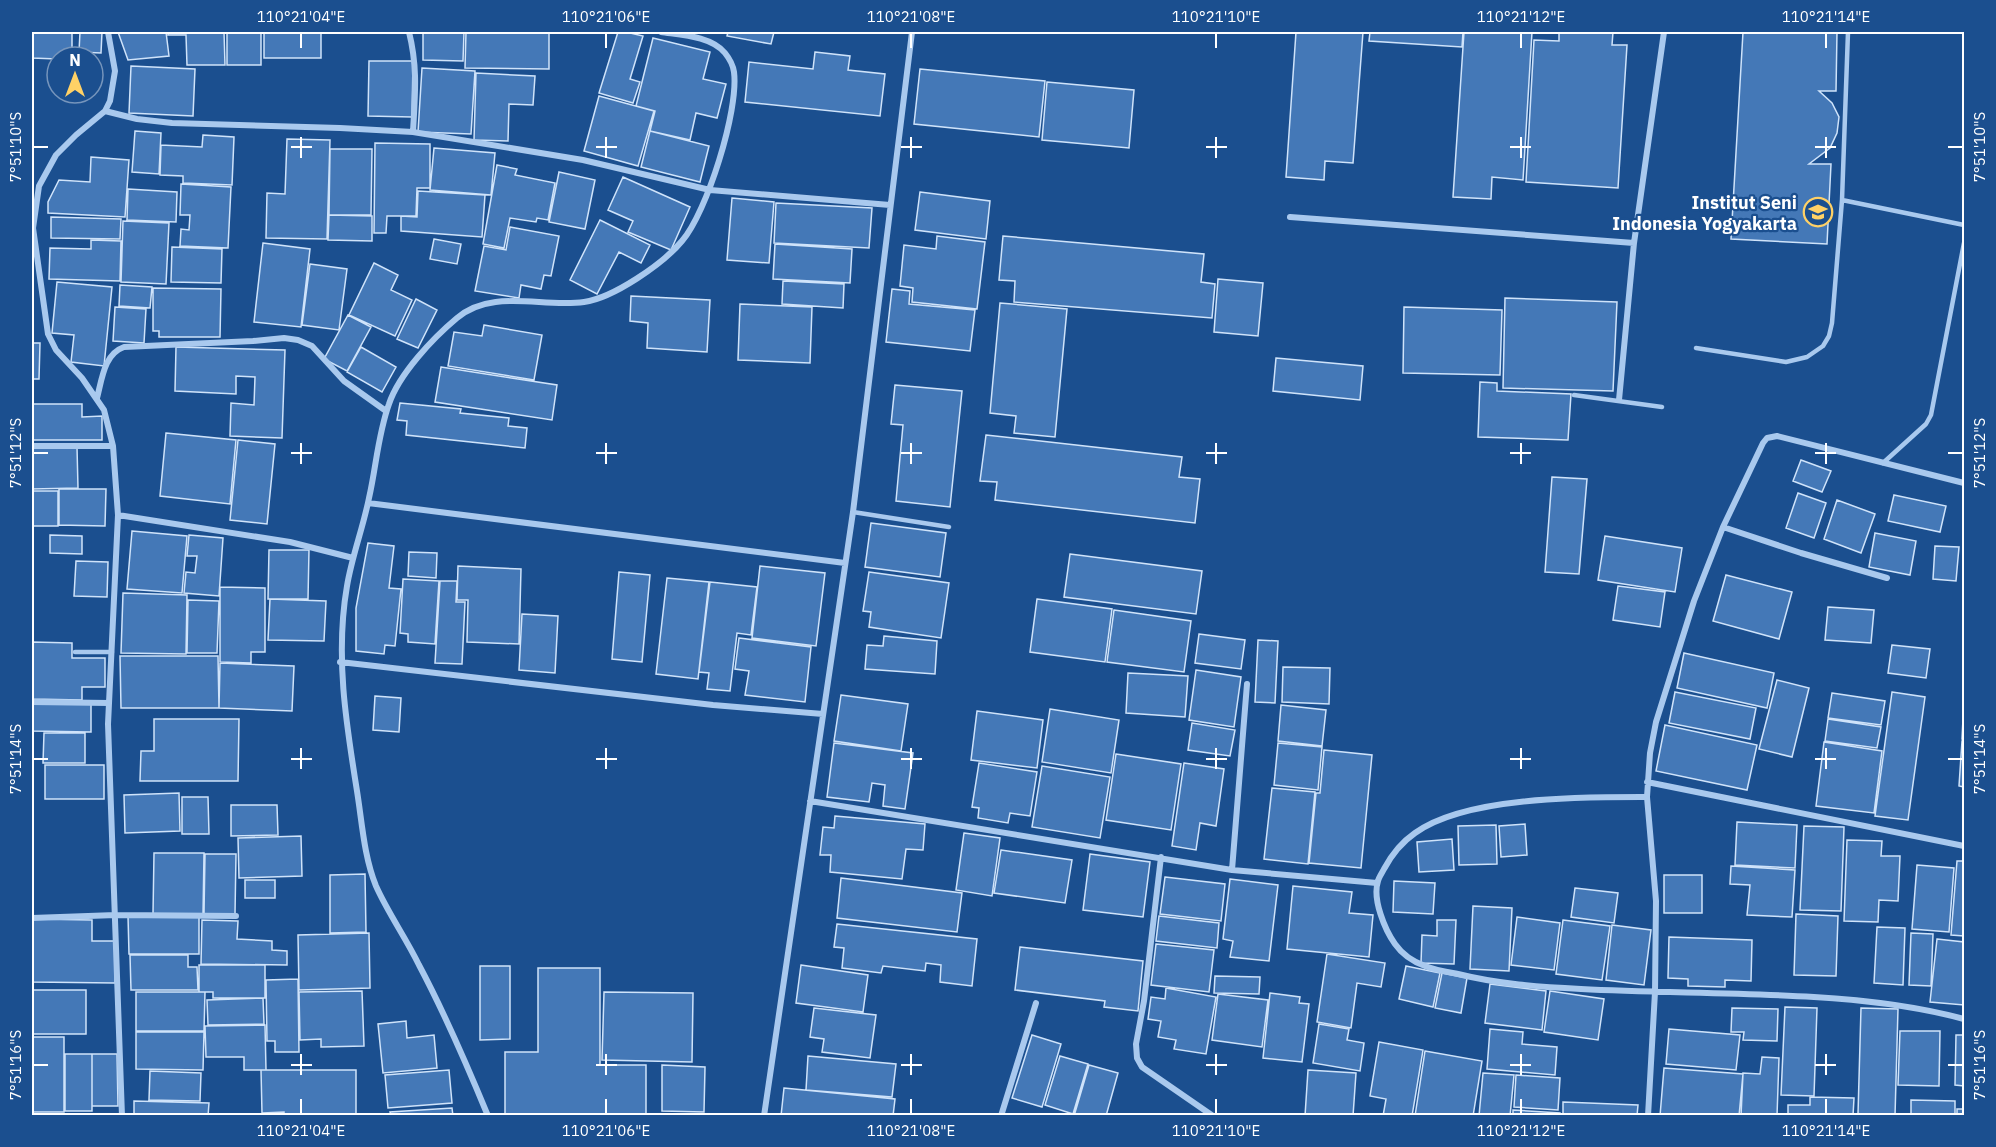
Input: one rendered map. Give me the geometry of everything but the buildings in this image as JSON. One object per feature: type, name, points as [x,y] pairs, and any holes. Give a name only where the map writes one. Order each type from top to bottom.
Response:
[{"type":"street","points":[[108,32],[115,70],[112,94],[105,111],[56,155],[39,186],[33,228],[48,334],[56,350],[82,378],[104,410],[113,446],[118,515],[108,724],[122,1116]]},
{"type":"street","points":[[409,32],[416,57],[417,73],[413,132]]},
{"type":"street","points":[[488,1116],[440,1005],[375,883],[368,860],[350,746],[340,662],[344,609],[386,411],[394,391],[408,368],[447,326],[470,308],[495,302],[585,302],[619,291],[680,244],[697,219],[710,190],[730,115],[734,73],[723,50],[706,41],[661,32]]},
{"type":"street","points":[[764,1116],[853,512],[912,32]]},
{"type":"street","points":[[1619,400],[1634,243],[1664,32]]},
{"type":"street","points":[[105,111],[137,119],[172,123],[329,127],[413,132],[584,160],[710,190],[890,205]]},
{"type":"street","points":[[32,180],[39,186]]},
{"type":"street","points":[[1290,218],[1634,243]]},
{"type":"street","points":[[97,398],[109,358],[115,350],[124,347],[284,338],[298,340],[312,346],[344,381],[386,411]]},
{"type":"street","points":[[1648,1116],[1655,992],[1656,901],[1647,798],[1650,753],[1656,722],[1694,601],[1723,527],[1763,443],[1771,436],[1965,483]]},
{"type":"street","points":[[32,446],[113,446]]},
{"type":"street","points":[[368,502],[845,562]]},
{"type":"street","points":[[118,515],[290,542],[353,558]]},
{"type":"street","points":[[1723,527],[1887,578]]},
{"type":"street","points":[[340,662],[690,702],[823,714]]},
{"type":"street","points":[[1232,870],[1247,684]]},
{"type":"street","points":[[32,702],[109,703]]},
{"type":"street","points":[[1647,782],[1965,846]]},
{"type":"street","points":[[1647,798],[1547,800],[1473,810],[1441,819],[1416,832],[1399,845],[1377,883],[1377,900],[1383,922],[1390,936],[1406,956],[1426,966],[1491,982],[1555,988],[1868,1001],[1965,1019]]},
{"type":"street","points":[[810,801],[1232,870],[1377,883]]},
{"type":"street","points":[[1161,857],[1144,1001],[1136,1044],[1137,1058],[1142,1067],[1213,1116]]},
{"type":"street","points":[[32,918],[116,915],[236,916]]},
{"type":"street","points":[[1001,1116],[1036,1003]]},
{"type":"lane","points":[[1696,348],[1786,362],[1807,357],[1823,346],[1828,336],[1832,323],[1842,200],[1848,32]]},
{"type":"lane","points":[[1842,200],[1965,225]]},
{"type":"lane","points":[[1883,463],[1926,424],[1931,415],[1965,243]]},
{"type":"lane","points":[[1574,395],[1662,407]]},
{"type":"lane","points":[[853,512],[949,527]]},
{"type":"lane","points":[[75,652],[112,652]]},
{"type":"place","name":"Institut Seni Indonesia Yogyakarta","points":[[1818,212]]}]
